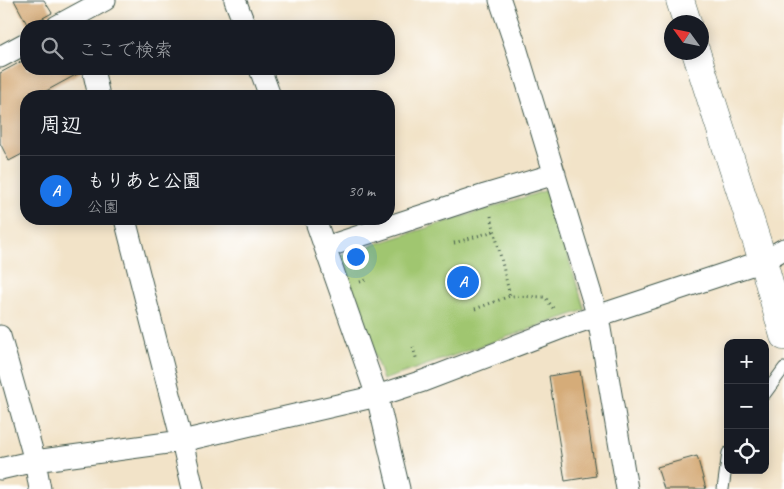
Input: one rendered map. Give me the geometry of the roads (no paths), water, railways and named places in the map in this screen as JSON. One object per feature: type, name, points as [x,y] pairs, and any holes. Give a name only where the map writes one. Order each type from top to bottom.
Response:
[{"type":"street","points":[[67,20],[105,0]]},
{"type":"street","points":[[235,0],[243,20]]},
{"type":"street","points":[[500,0],[598,317],[627,489]]},
{"type":"street","points":[[680,0],[685,15]]},
{"type":"street","points":[[0,57],[20,46]]},
{"type":"street","points":[[699,60],[773,255],[784,336]]},
{"type":"street","points":[[94,75],[98,90]]},
{"type":"street","points":[[262,75],[268,90]]},
{"type":"street","points":[[395,224],[485,194],[555,174]]},
{"type":"street","points":[[127,225],[193,489]]},
{"type":"street","points":[[317,225],[377,396],[399,489]]},
{"type":"street","points":[[326,247],[392,225]]},
{"type":"street","points":[[0,469],[35,461],[182,441],[377,396],[423,381],[567,326],[598,317],[773,255]]},
{"type":"street","points":[[0,336],[35,461],[40,489]]},
{"type":"lane","points":[[769,389],[784,368]]},
{"type":"lane","points":[[723,489],[725,474]]},
{"type":"place","name":"もりあと公園","points":[[463,282]]}]
